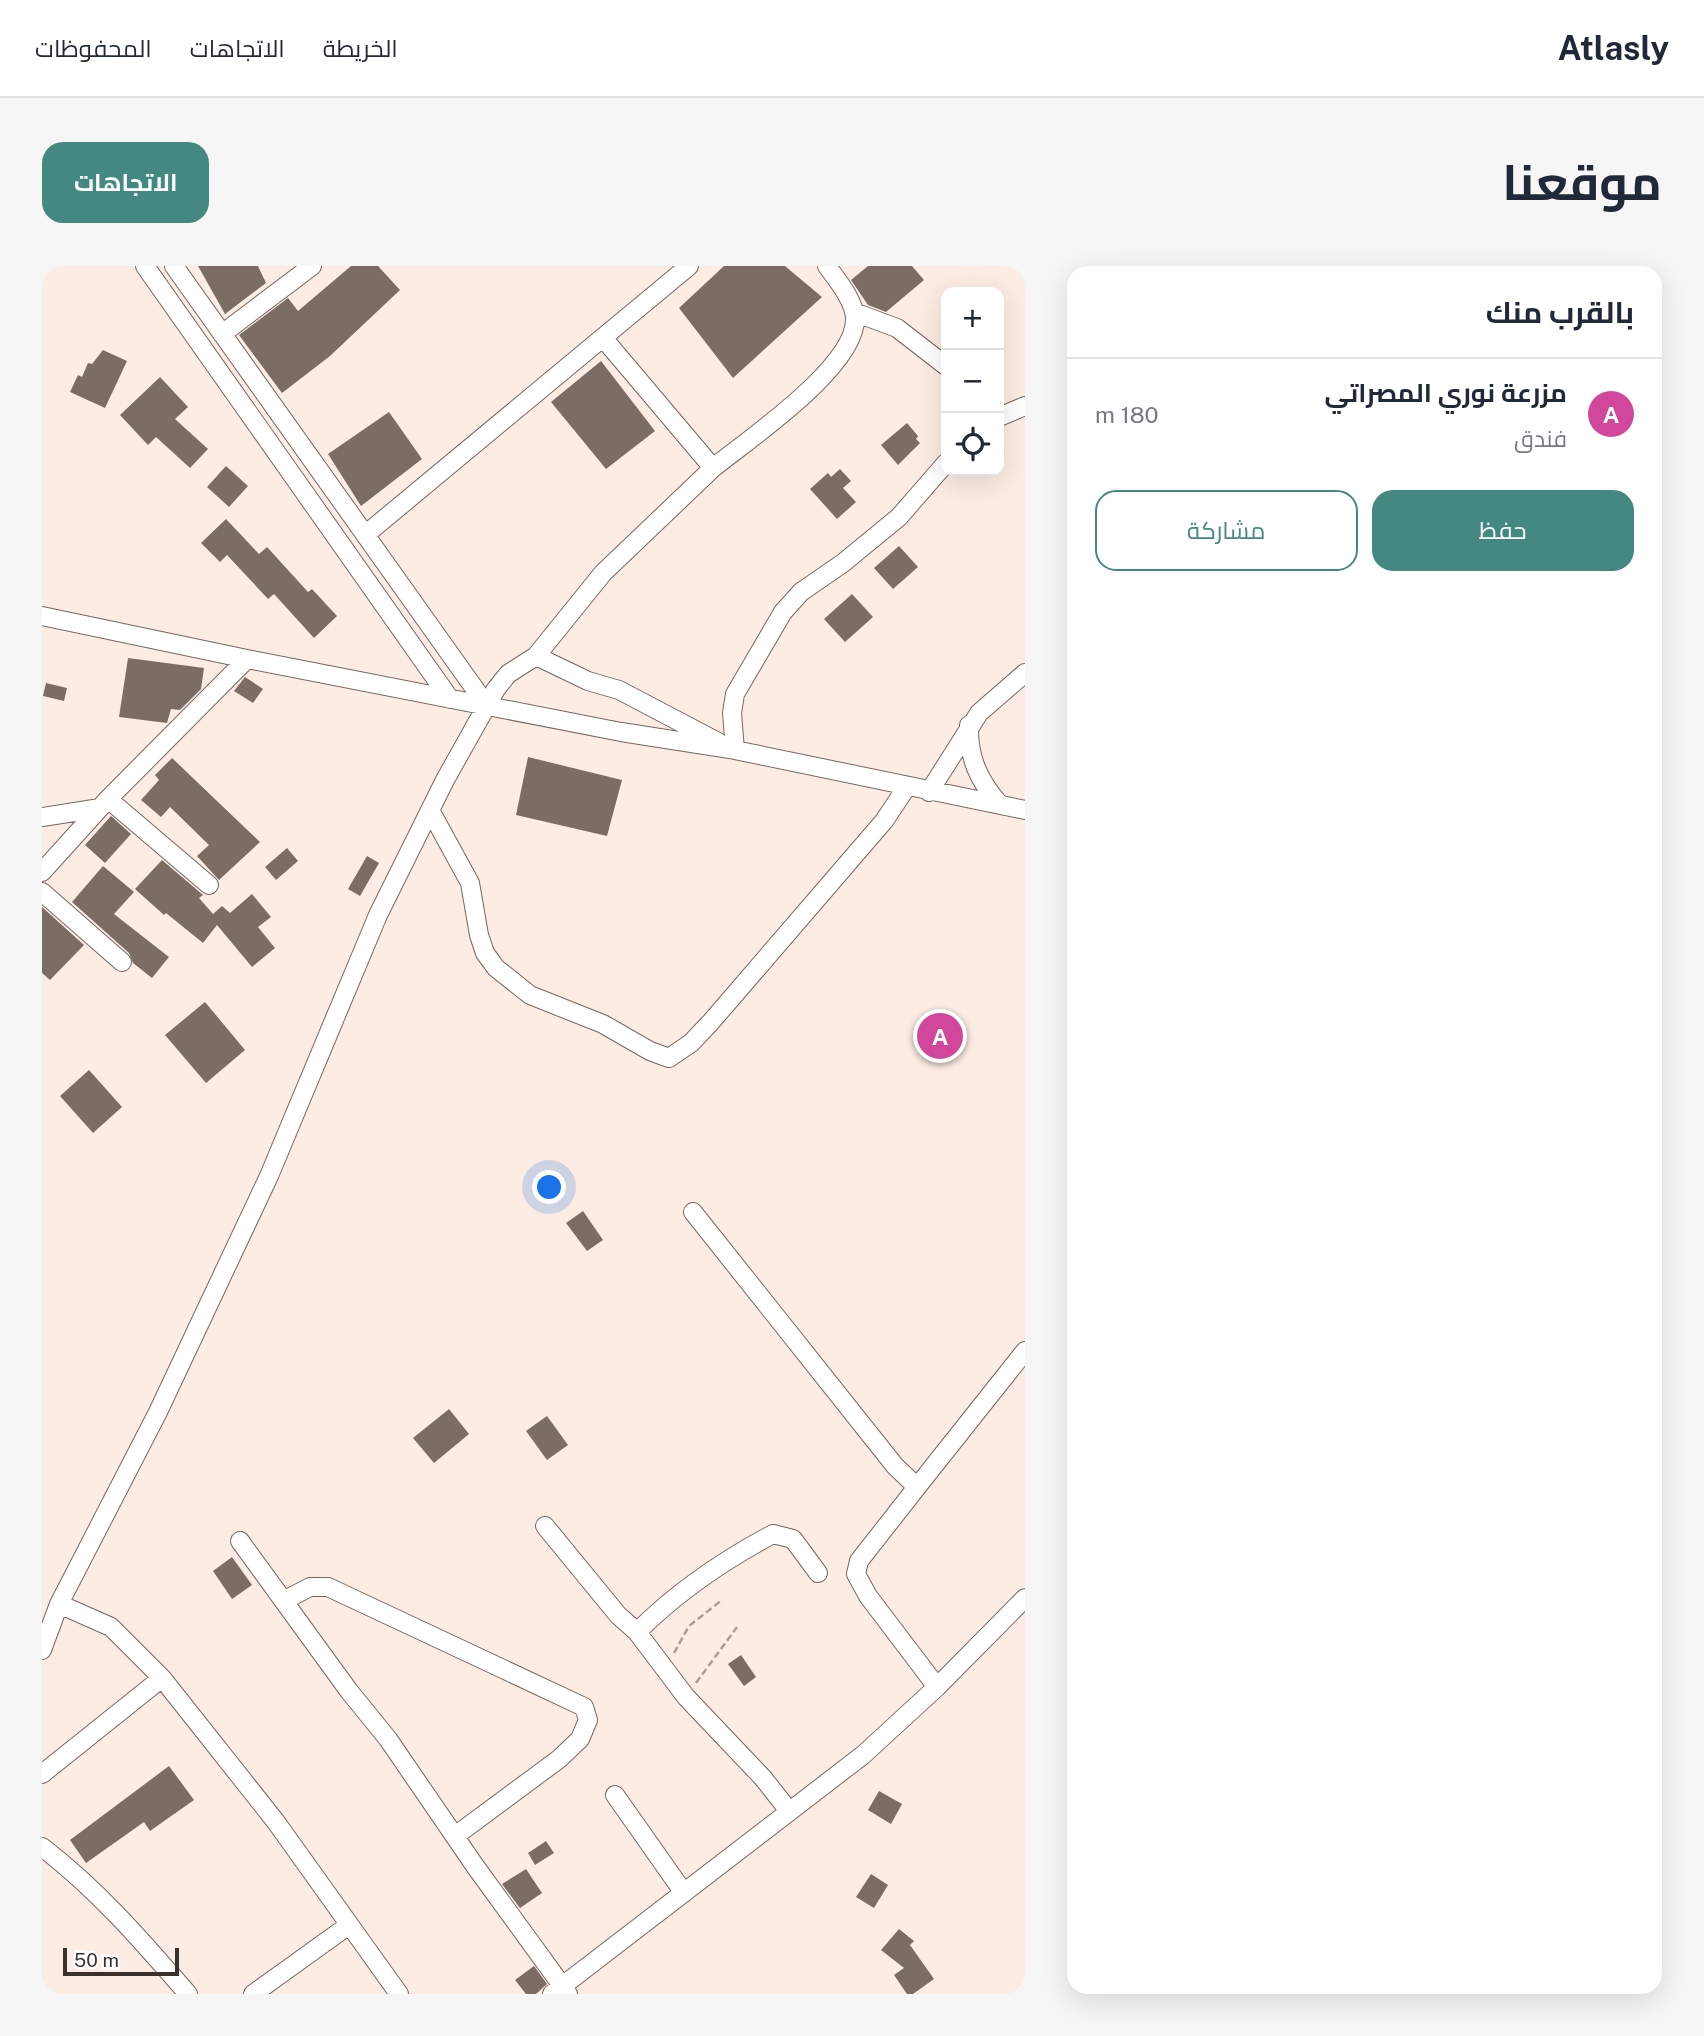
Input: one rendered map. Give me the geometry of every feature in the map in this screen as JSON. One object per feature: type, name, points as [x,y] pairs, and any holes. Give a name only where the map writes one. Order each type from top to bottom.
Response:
[{"type":"street","points":[[145,266],[450,699]]},
{"type":"street","points":[[174,266],[487,706]]},
{"type":"street","points":[[222,334],[312,266]]},
{"type":"street","points":[[366,535],[689,266]]},
{"type":"street","points":[[42,1650],[58,1604],[190,1344],[312,1077],[373,927],[430,810],[487,706],[508,674],[536,656],[603,573],[713,468],[816,383],[836,363],[854,328],[854,312],[850,301],[827,266]]},
{"type":"street","points":[[854,312],[897,328],[941,362]]},
{"type":"street","points":[[604,339],[713,468]]},
{"type":"street","points":[[733,750],[732,713],[735,694],[783,612],[801,592],[843,564],[899,517],[941,469]]},
{"type":"street","points":[[42,629],[50,617],[247,660],[733,750],[906,788],[1025,810]]},
{"type":"street","points":[[536,656],[588,681],[619,690],[733,750]]},
{"type":"street","points":[[42,872],[104,803],[247,660]]},
{"type":"street","points":[[929,792],[969,725],[991,701],[1025,673]]},
{"type":"street","points":[[969,725],[969,747],[973,763],[989,793],[1000,806]]},
{"type":"street","points":[[430,810],[470,883],[479,935],[485,953],[496,968],[530,995],[603,1024],[650,1051],[669,1058],[691,1044],[710,1023],[884,821],[906,788]]},
{"type":"street","points":[[42,817],[104,803]]},
{"type":"street","points":[[104,803],[209,885]]},
{"type":"street","points":[[42,892],[122,962]]},
{"type":"street","points":[[693,1212],[895,1466],[917,1487]]},
{"type":"street","points":[[937,1687],[868,1596],[856,1574],[859,1561],[1025,1351]]},
{"type":"street","points":[[544,1526],[618,1615],[637,1632],[686,1697],[763,1778],[789,1811]]},
{"type":"street","points":[[637,1632],[683,1593],[748,1547],[773,1534],[793,1539],[818,1573]]},
{"type":"street","points":[[240,1541],[349,1691],[388,1739],[561,1992],[863,1755],[937,1687],[1025,1598]]},
{"type":"street","points":[[285,1601],[310,1587],[328,1587],[584,1707],[588,1720],[580,1739],[559,1759],[455,1836]]},
{"type":"street","points":[[58,1604],[111,1627],[162,1678],[259,1800],[399,1994]]},
{"type":"street","points":[[42,1774],[162,1678]]},
{"type":"street","points":[[615,1796],[684,1893]]},
{"type":"street","points":[[42,1847],[73,1871],[123,1920],[188,1994]]},
{"type":"street","points":[[253,1994],[349,1925]]},
{"type":"path","points":[[666,1672],[677,1644],[690,1626],[722,1600]]},
{"type":"path","points":[[686,1697],[737,1627]]},
{"type":"building","points":[[198,266],[258,266],[266,283],[225,314]]},
{"type":"building","points":[[351,266],[378,266],[400,290],[330,356],[282,393],[239,335],[288,298],[298,311]]},
{"type":"building","points":[[724,266],[785,266],[822,297],[733,378],[679,308]]},
{"type":"building","points":[[868,266],[912,266],[924,280],[886,312],[868,305],[851,280]]},
{"type":"building","points":[[103,350],[127,361],[105,408],[70,392],[78,375],[82,377],[88,363],[92,364]]},
{"type":"building","points":[[601,361],[655,431],[606,469],[551,402]]},
{"type":"building","points":[[160,377],[188,407],[175,419],[208,449],[190,468],[156,437],[148,445],[120,415]]},
{"type":"building","points":[[389,412],[422,459],[361,506],[328,454]]},
{"type":"building","points":[[907,423],[918,436],[916,439],[920,443],[898,465],[881,445]]},
{"type":"building","points":[[226,466],[248,486],[229,507],[207,487]]},
{"type":"building","points":[[840,469],[851,481],[843,488],[856,502],[837,519],[810,489],[828,473],[831,477]]},
{"type":"building","points":[[226,519],[259,554],[267,547],[308,592],[312,589],[337,616],[314,638],[274,594],[268,599],[227,555],[220,562],[201,543]]},
{"type":"building","points":[[899,546],[918,567],[893,589],[874,568]]},
{"type":"building","points":[[852,594],[873,617],[845,642],[824,619]]},
{"type":"building","points":[[128,658],[204,668],[201,689],[180,710],[171,709],[167,723],[119,717]]},
{"type":"building","points":[[245,677],[263,689],[253,703],[234,691]]},
{"type":"building","points":[[46,683],[67,688],[64,701],[43,696]]},
{"type":"building","points":[[528,757],[622,780],[607,836],[516,815]]},
{"type":"building","points":[[172,758],[260,842],[219,880],[197,856],[209,845],[170,807],[161,817],[141,800],[159,780],[155,775]]},
{"type":"building","points":[[111,816],[131,834],[105,863],[85,845]]},
{"type":"building","points":[[287,848],[298,861],[276,880],[265,867]]},
{"type":"building","points":[[367,856],[379,863],[360,896],[348,889]]},
{"type":"building","points":[[162,860],[203,895],[199,898],[213,914],[222,906],[230,913],[252,894],[271,917],[258,927],[275,948],[252,967],[217,925],[203,943],[166,913],[164,915],[135,889]]},
{"type":"building","points":[[103,866],[134,892],[114,914],[169,957],[152,978],[133,963],[129,953],[72,902]]},
{"type":"building","points":[[42,907],[84,945],[50,980],[42,973]]},
{"type":"building","points":[[205,1002],[245,1050],[206,1083],[165,1035]]},
{"type":"building","points":[[89,1070],[122,1107],[93,1133],[60,1096]]},
{"type":"building","points":[[583,1211],[603,1240],[587,1251],[566,1223]]},
{"type":"building","points":[[449,1409],[469,1434],[434,1463],[413,1438]]},
{"type":"building","points":[[547,1416],[568,1445],[547,1460],[526,1431]]},
{"type":"building","points":[[232,1557],[252,1585],[232,1599],[213,1571]]},
{"type":"building","points":[[741,1655],[756,1677],[744,1686],[728,1664]]},
{"type":"building","points":[[169,1766],[194,1800],[150,1831],[144,1822],[86,1863],[70,1840]]},
{"type":"building","points":[[879,1791],[902,1804],[891,1824],[868,1810]]},
{"type":"building","points":[[546,1841],[554,1853],[535,1865],[528,1853]]},
{"type":"building","points":[[526,1869],[542,1893],[520,1908],[502,1884]]},
{"type":"building","points":[[871,1874],[888,1885],[874,1908],[856,1897]]},
{"type":"building","points":[[899,1929],[914,1941],[910,1945],[934,1979],[913,1994],[907,1994],[894,1975],[904,1968],[881,1950]]},
{"type":"building","points":[[534,1966],[547,1984],[536,1994],[526,1994],[515,1980]]},
{"type":"place","name":"مزرعة نوري المصراتي","points":[[940,1036]]}]
